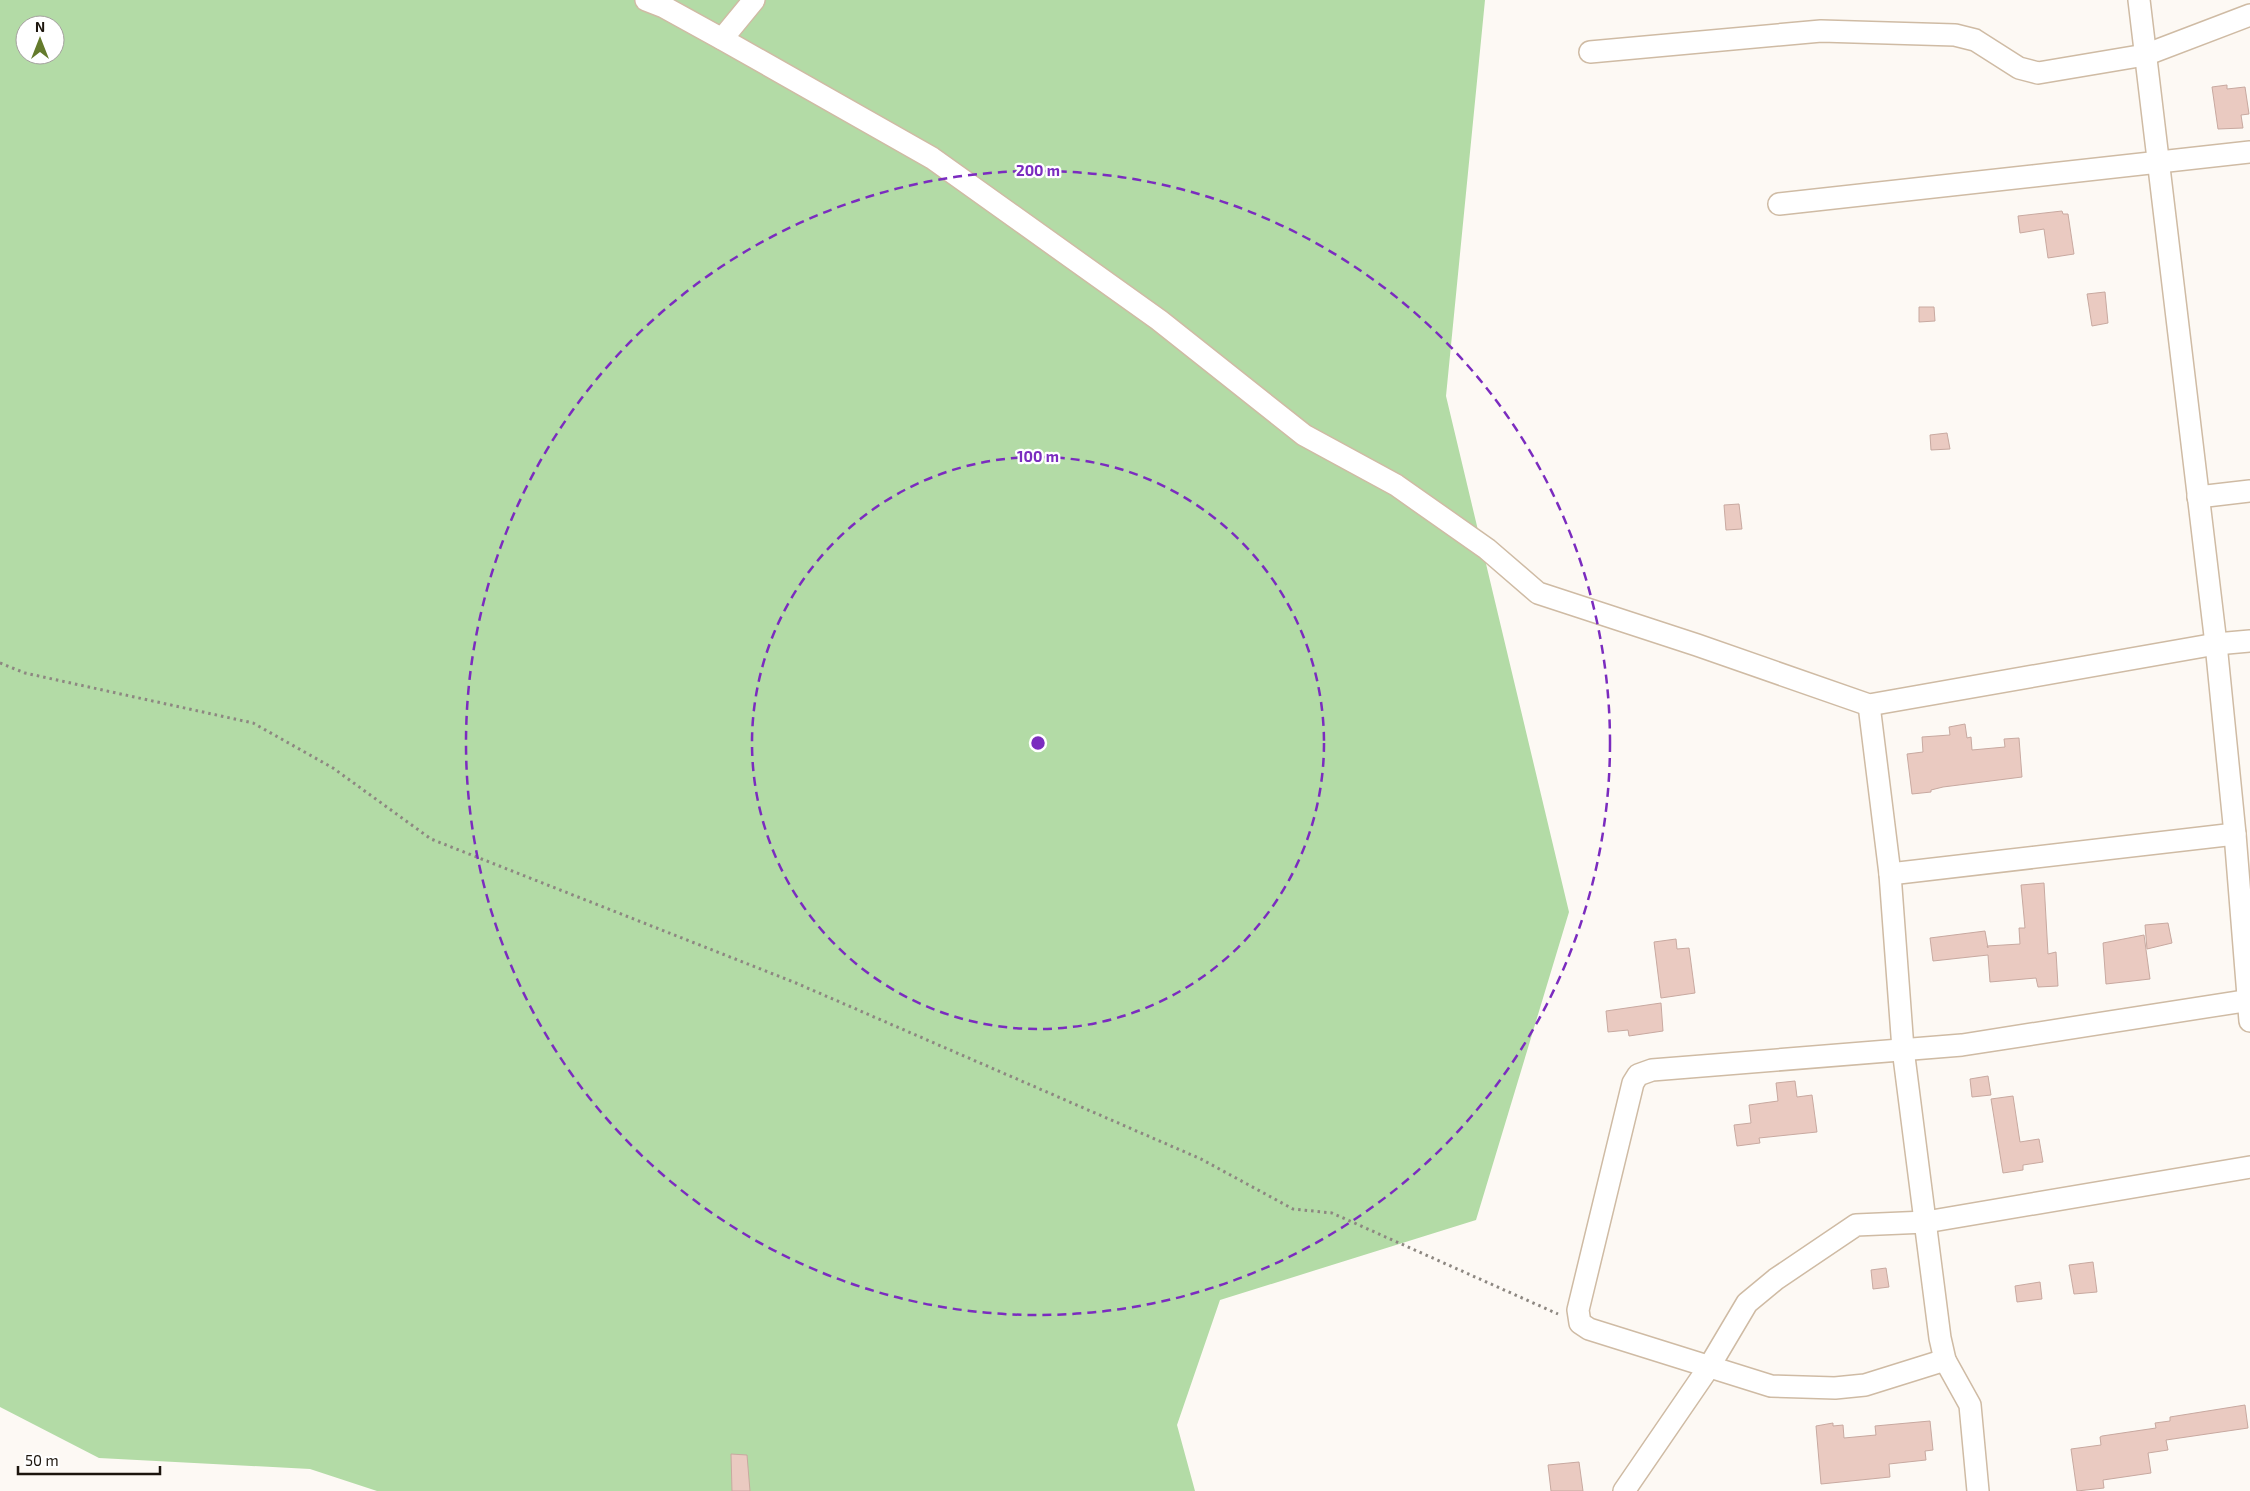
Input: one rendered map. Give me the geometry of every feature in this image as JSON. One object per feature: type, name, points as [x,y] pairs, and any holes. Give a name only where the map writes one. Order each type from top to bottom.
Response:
[{"type":"street","points":[[646,0],[664,7],[722,39],[932,158],[1159,320],[1304,435],[1396,485],[1487,549],[1538,593],[1697,645],[1870,705],[2216,644],[2250,641]]},
{"type":"street","points":[[722,39],[754,0]]},
{"type":"street","points":[[1945,1360],[1866,1385],[1835,1388],[1771,1386],[1589,1329],[1580,1323],[1578,1310],[1630,1092],[1638,1075],[1652,1070],[1982,1042],[2249,1007],[2235,834],[2216,644],[2138,0]]},
{"type":"street","points":[[1590,52],[1821,31],[1955,35],[1975,40],[2019,68],[2038,73],[2145,55],[2250,16]]},
{"type":"street","points":[[1779,204],[2250,152]]},
{"type":"street","points":[[2198,497],[2250,491]]},
{"type":"street","points":[[1870,705],[1890,874],[1903,1049],[1940,1338],[1945,1360],[1970,1405],[1978,1491]]},
{"type":"street","points":[[1890,874],[2235,834]]},
{"type":"street","points":[[1624,1491],[1709,1367],[1748,1303],[1776,1279],[1856,1225],[1926,1222],[2250,1167]]},
{"type":"path","points":[[0,663],[25,673],[253,723],[332,768],[431,839],[796,983],[1201,1159],[1293,1209],[1332,1213],[1580,1323]]},
{"type":"green space","points":[[0,0],[1485,0],[1446,396],[1569,912],[1476,1220],[1220,1300],[1177,1425],[1195,1491],[377,1491],[310,1469],[99,1458],[0,1407]]},
{"type":"building","points":[[2227,85],[2227,89],[2245,87],[2249,114],[2241,115],[2243,128],[2218,129],[2212,87]]},
{"type":"building","points":[[2062,211],[2063,214],[2068,214],[2074,254],[2048,258],[2044,229],[2020,233],[2018,216]]},
{"type":"building","points":[[2105,292],[2108,323],[2092,326],[2087,294]]},
{"type":"building","points":[[1919,307],[1934,307],[1935,321],[1919,322]]},
{"type":"building","points":[[1947,433],[1950,449],[1931,450],[1930,435]]},
{"type":"building","points":[[1739,504],[1742,529],[1726,530],[1724,505]]},
{"type":"building","points":[[1965,724],[1967,738],[1971,737],[1972,750],[2005,747],[2004,739],[2019,738],[2022,777],[1943,787],[1931,790],[1931,792],[1912,794],[1907,754],[1923,752],[1922,737],[1950,735],[1949,727]]},
{"type":"building","points":[[2044,883],[2048,954],[2056,952],[2058,986],[2038,987],[2036,978],[1990,982],[1988,955],[1933,961],[1930,938],[1985,931],[1988,946],[2020,944],[2019,928],[2025,928],[2021,885]]},
{"type":"building","points":[[2168,923],[2172,943],[2147,949],[2145,925]]},
{"type":"building","points":[[2144,935],[2150,979],[2106,984],[2103,943]]},
{"type":"building","points":[[1676,939],[1677,949],[1689,948],[1695,993],[1661,998],[1654,942]]},
{"type":"building","points":[[1661,1003],[1663,1031],[1629,1036],[1628,1030],[1608,1032],[1606,1011]]},
{"type":"building","points":[[1988,1076],[1991,1095],[1972,1097],[1970,1079]]},
{"type":"building","points":[[1795,1081],[1797,1097],[1812,1095],[1817,1132],[1759,1138],[1760,1143],[1737,1146],[1734,1125],[1751,1123],[1749,1105],[1778,1101],[1776,1083]]},
{"type":"building","points":[[2013,1096],[2020,1142],[2039,1139],[2043,1162],[2023,1165],[2023,1170],[2003,1173],[1991,1099]]},
{"type":"building","points":[[2093,1262],[2097,1292],[2074,1294],[2069,1265]]},
{"type":"building","points":[[1886,1268],[1889,1287],[1873,1289],[1871,1270]]},
{"type":"building","points":[[2040,1282],[2042,1299],[2017,1302],[2015,1286]]},
{"type":"building","points":[[2245,1405],[2248,1428],[2166,1440],[2168,1450],[2148,1453],[2151,1473],[2103,1480],[2104,1488],[2077,1491],[2071,1449],[2101,1445],[2100,1437],[2102,1436],[2156,1428],[2155,1423],[2170,1421],[2170,1417]]},
{"type":"building","points":[[1930,1421],[1933,1450],[1925,1451],[1926,1460],[1889,1464],[1890,1477],[1821,1484],[1816,1426],[1833,1423],[1833,1426],[1843,1425],[1844,1438],[1876,1435],[1875,1426]]},
{"type":"building","points":[[731,1454],[747,1455],[750,1491],[732,1491]]},
{"type":"building","points":[[1579,1462],[1583,1491],[1551,1491],[1548,1465]]}]
